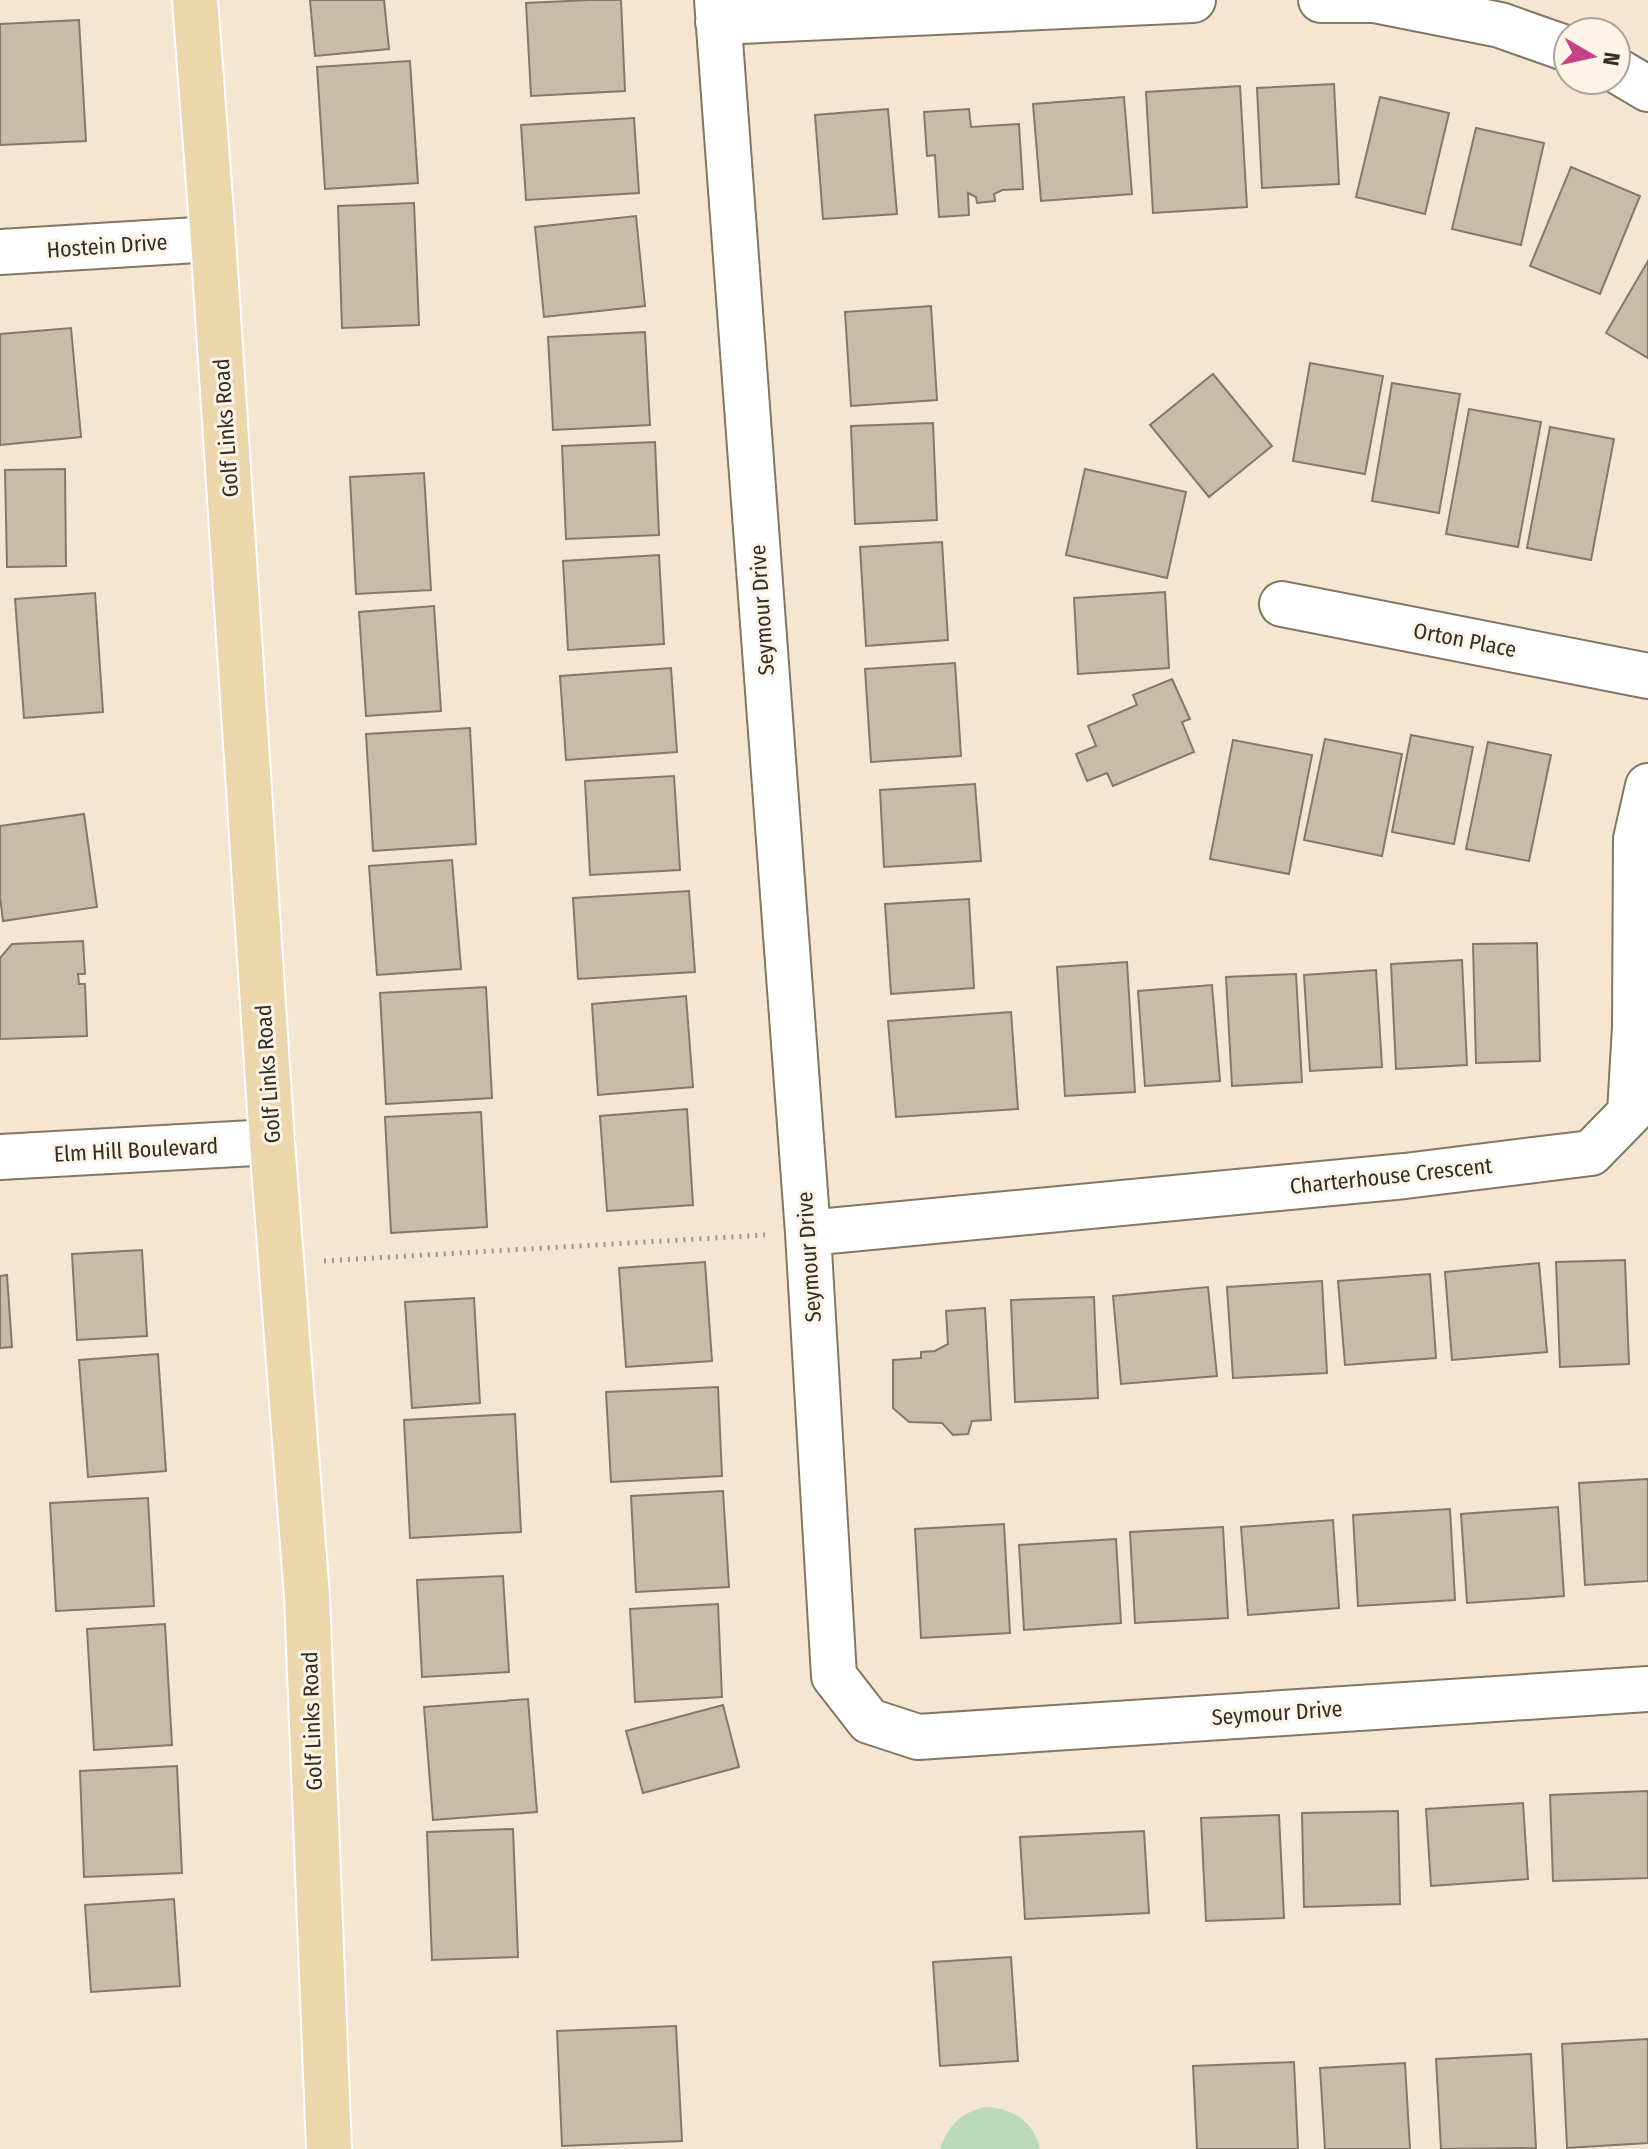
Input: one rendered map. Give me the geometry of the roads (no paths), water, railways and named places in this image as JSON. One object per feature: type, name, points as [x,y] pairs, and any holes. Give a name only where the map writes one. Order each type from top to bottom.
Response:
[{"type":"main road","name":"Golf Links Road","points":[[195,0],[272,1142],[307,1597],[329,2149]]},
{"type":"street","points":[[718,11],[1193,0]]},
{"type":"street","points":[[1321,0],[1374,0],[1503,13],[1552,40]]},
{"type":"street","name":"Seymour Drive","points":[[718,11],[808,1233],[834,1676],[869,1721],[918,1737],[1648,1689]]},
{"type":"street","name":"Hostein Drive","points":[[0,252],[213,239]]},
{"type":"street","name":"Orton Place","points":[[1282,604],[1648,676]]},
{"type":"street","name":"Charterhouse Crescent","points":[[808,1233],[1405,1176],[1591,1153],[1630,1113],[1635,1027],[1636,839],[1648,786]]},
{"type":"street","name":"Elm Hill Boulevard","points":[[0,1157],[272,1142]]}]
